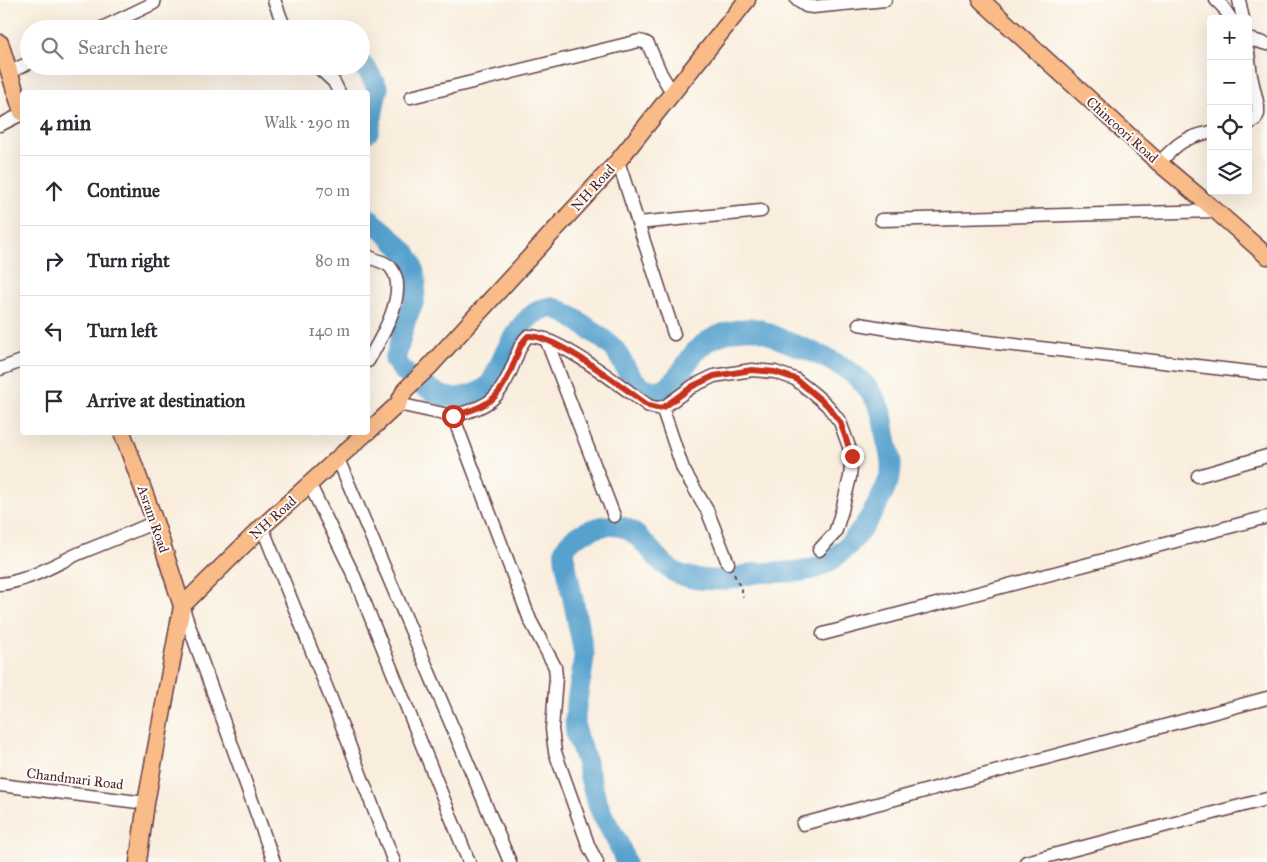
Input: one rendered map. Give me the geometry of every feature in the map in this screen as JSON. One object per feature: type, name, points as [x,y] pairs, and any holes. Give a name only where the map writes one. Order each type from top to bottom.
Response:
[{"type":"main road","name":"NH Road","points":[[370,429],[402,397],[618,160],[746,0]]},
{"type":"main road","name":"Chincoori Road","points":[[981,0],[1159,163],[1267,256]]},
{"type":"main road","points":[[0,43],[20,106]]},
{"type":"main road","name":"Asram Road","points":[[123,435],[155,522],[182,606]]},
{"type":"main road","name":"NH Road","points":[[182,606],[262,527],[364,435]]},
{"type":"main road","points":[[138,862],[146,802],[182,606]]},
{"type":"street","points":[[274,0],[282,20]]},
{"type":"street","points":[[797,0],[813,8],[885,0]]},
{"type":"street","points":[[1216,0],[1228,15]]},
{"type":"street","points":[[1239,0],[1242,15]]},
{"type":"street","points":[[119,20],[154,3]]},
{"type":"street","points":[[1252,40],[1267,44]]},
{"type":"street","points":[[411,97],[639,41],[648,44],[661,74],[672,92]]},
{"type":"street","points":[[1249,60],[1258,106],[1256,120],[1252,122]]},
{"type":"street","points":[[10,72],[20,67]]},
{"type":"street","points":[[327,75],[334,82],[338,90]]},
{"type":"street","points":[[0,125],[20,114]]},
{"type":"street","points":[[1159,163],[1182,141],[1192,136],[1207,133]]},
{"type":"street","points":[[618,160],[674,334]]},
{"type":"street","points":[[638,223],[761,211]]},
{"type":"street","points":[[880,220],[1216,211]]},
{"type":"street","points":[[370,257],[388,264],[397,282],[397,297],[386,329],[370,357]]},
{"type":"street","points":[[858,324],[918,334],[1267,374]]},
{"type":"street","points":[[402,397],[453,416],[476,408],[495,398],[508,377],[521,345],[528,336],[546,339],[574,354],[649,406],[662,407],[693,386],[714,376],[752,370],[775,372],[796,379],[827,405],[840,422],[852,456],[850,477],[835,533],[819,550]]},
{"type":"street","points":[[546,339],[614,516]]},
{"type":"street","points":[[0,369],[20,362]]},
{"type":"street","points":[[662,407],[683,469],[707,510],[728,563]]},
{"type":"street","points":[[453,416],[530,620],[555,667],[552,729],[555,752],[589,847],[597,862]]},
{"type":"street","points":[[1198,476],[1267,456]]},
{"type":"street","points":[[338,459],[510,862]]},
{"type":"street","points":[[310,485],[354,576],[469,862]]},
{"type":"street","points":[[823,634],[1267,517]]},
{"type":"street","points":[[0,584],[13,583],[46,570],[78,554],[155,522]]},
{"type":"street","points":[[262,527],[394,862]]},
{"type":"street","points":[[182,606],[274,862]]},
{"type":"street","points":[[803,824],[1267,698]]},
{"type":"street","name":"Chandmari Road","points":[[0,785],[146,802]]},
{"type":"street","points":[[1026,862],[1267,799]]},
{"type":"path","points":[[728,563],[743,597]]},
{"type":"waterway","points":[[370,75],[378,89],[370,125]]},
{"type":"waterway","points":[[370,220],[406,253],[411,261],[416,280],[414,301],[406,319],[395,360],[413,379],[443,396],[452,398],[464,397],[483,390],[494,378],[508,346],[518,330],[538,311],[550,308],[557,309],[570,316],[605,340],[615,350],[631,377],[640,385],[654,391],[662,390],[669,386],[695,352],[708,341],[732,331],[757,329],[813,352],[841,366],[865,385],[874,397],[881,412],[891,458],[889,479],[876,506],[858,534],[848,546],[823,565],[803,571],[757,573],[725,580],[691,578],[670,569],[642,540],[627,529],[618,526],[605,526],[581,534],[568,544],[565,549],[565,560],[584,654],[575,714],[576,734],[599,807],[618,843],[625,862]]},
{"type":"route","points":[[453,416],[476,408],[495,398],[508,377],[524,340],[528,336],[534,336],[546,339],[574,354],[649,406],[657,408],[664,407],[693,386],[714,376],[733,372],[763,370],[796,379],[827,405],[840,422],[852,456]]}]
